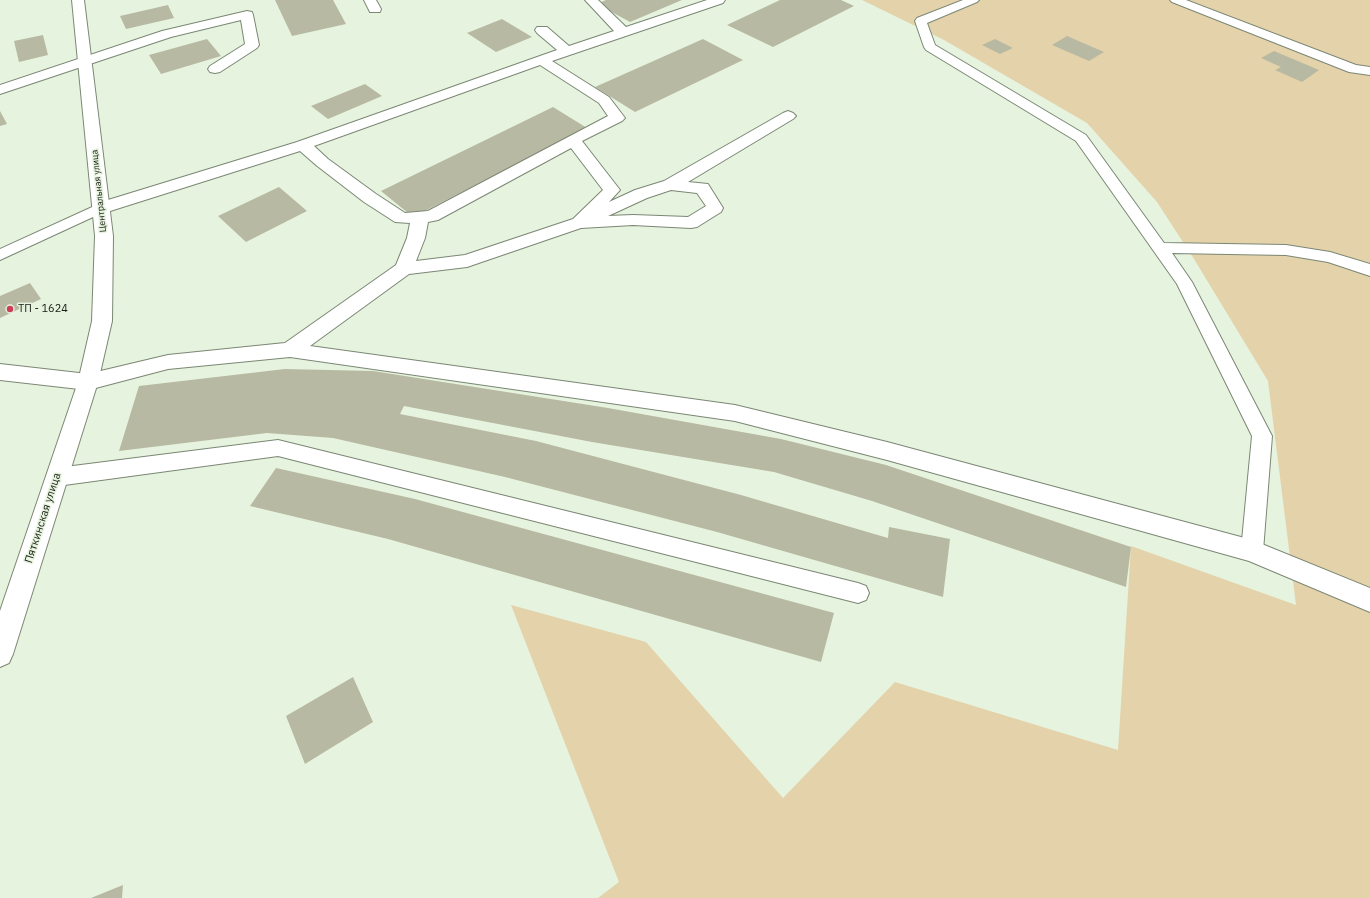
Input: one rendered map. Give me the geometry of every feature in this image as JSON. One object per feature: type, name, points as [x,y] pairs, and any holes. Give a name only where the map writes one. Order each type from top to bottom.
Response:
[{"type":"street","name":"Центральная улица","points":[[78,0],[104,236],[102,321],[88,382]]},
{"type":"street","points":[[215,69],[252,45],[247,15],[250,0]]},
{"type":"street","points":[[591,0],[623,32]]},
{"type":"street","points":[[100,208],[303,146],[567,51],[719,0]]},
{"type":"street","points":[[0,90],[167,34],[247,15]]},
{"type":"street","points":[[542,30],[567,51]]},
{"type":"street","points":[[303,146],[340,176],[401,218],[420,218],[432,216],[617,118],[604,100],[542,60]]},
{"type":"street","points":[[290,350],[404,268],[467,261],[579,223],[641,194],[670,185],[788,116]]},
{"type":"street","points":[[573,140],[612,190],[579,223]]},
{"type":"street","points":[[579,223],[633,220],[691,223],[715,208],[702,188],[670,185]]},
{"type":"street","points":[[404,268],[416,238],[420,218]]},
{"type":"street","points":[[0,372],[88,382],[168,362],[290,350],[735,413],[887,451],[1252,551],[1370,600]]},
{"type":"street","name":"Пяткинская улица","points":[[0,654],[88,382]]},
{"type":"lane","points":[[973,0],[921,21],[930,48],[1081,138],[1184,282],[1262,436],[1252,551]]},
{"type":"lane","points":[[1176,0],[1354,69],[1370,72]]},
{"type":"lane","points":[[0,255],[100,208]]},
{"type":"lane","points":[[1160,248],[1286,250],[1330,257],[1370,270]]},
{"type":"lane","points":[[57,477],[278,448],[858,593]]},
{"type":"shaded area","points":[[862,0],[1370,0],[1370,898],[598,898],[619,882],[511,605],[646,642],[783,798],[895,682],[1118,750],[1131,546],[1296,605],[1268,381],[1194,259],[1157,202],[1087,123],[944,40]]},
{"type":"building","points":[[275,0],[333,0],[346,24],[292,36]]},
{"type":"building","points":[[606,0],[682,0],[630,22],[597,4]]},
{"type":"building","points":[[780,0],[841,0],[854,6],[773,47],[727,25]]},
{"type":"building","points":[[168,5],[174,18],[126,29],[120,16]]},
{"type":"building","points":[[502,19],[532,37],[496,52],[467,33]]},
{"type":"building","points":[[43,35],[48,55],[19,62],[14,41]]},
{"type":"building","points":[[1067,36],[1104,52],[1089,61],[1052,45]]},
{"type":"building","points":[[207,39],[221,56],[161,74],[149,55]]},
{"type":"building","points":[[703,39],[743,60],[635,112],[595,87]]},
{"type":"building","points":[[995,39],[1013,48],[1000,54],[982,45]]},
{"type":"building","points":[[1274,51],[1319,70],[1302,82],[1275,70],[1281,67],[1261,58]]},
{"type":"building","points":[[365,84],[382,96],[328,119],[311,106]]},
{"type":"building","points":[[553,107],[587,128],[413,217],[381,191]]},
{"type":"building","points":[[0,111],[7,124],[0,126]]},
{"type":"building","points":[[279,187],[307,211],[246,242],[218,216]]},
{"type":"building","name":"ТП - 1624","points":[[30,283],[41,299],[0,318],[0,296]]},
{"type":"building","points":[[285,369],[373,371],[608,408],[781,439],[886,465],[1131,547],[1126,587],[872,501],[774,472],[592,442],[404,406],[400,414],[536,441],[741,495],[888,538],[889,527],[950,539],[943,597],[717,532],[505,477],[333,438],[267,433],[119,451],[139,386]]},
{"type":"building","points":[[276,468],[415,499],[834,613],[821,662],[388,539],[250,506]]},
{"type":"building","points":[[353,677],[373,722],[305,764],[286,716]]},
{"type":"building","points":[[123,885],[122,898],[91,898]]},
{"type":"place","name":"ТП - 1624","points":[[10,309]]}]
